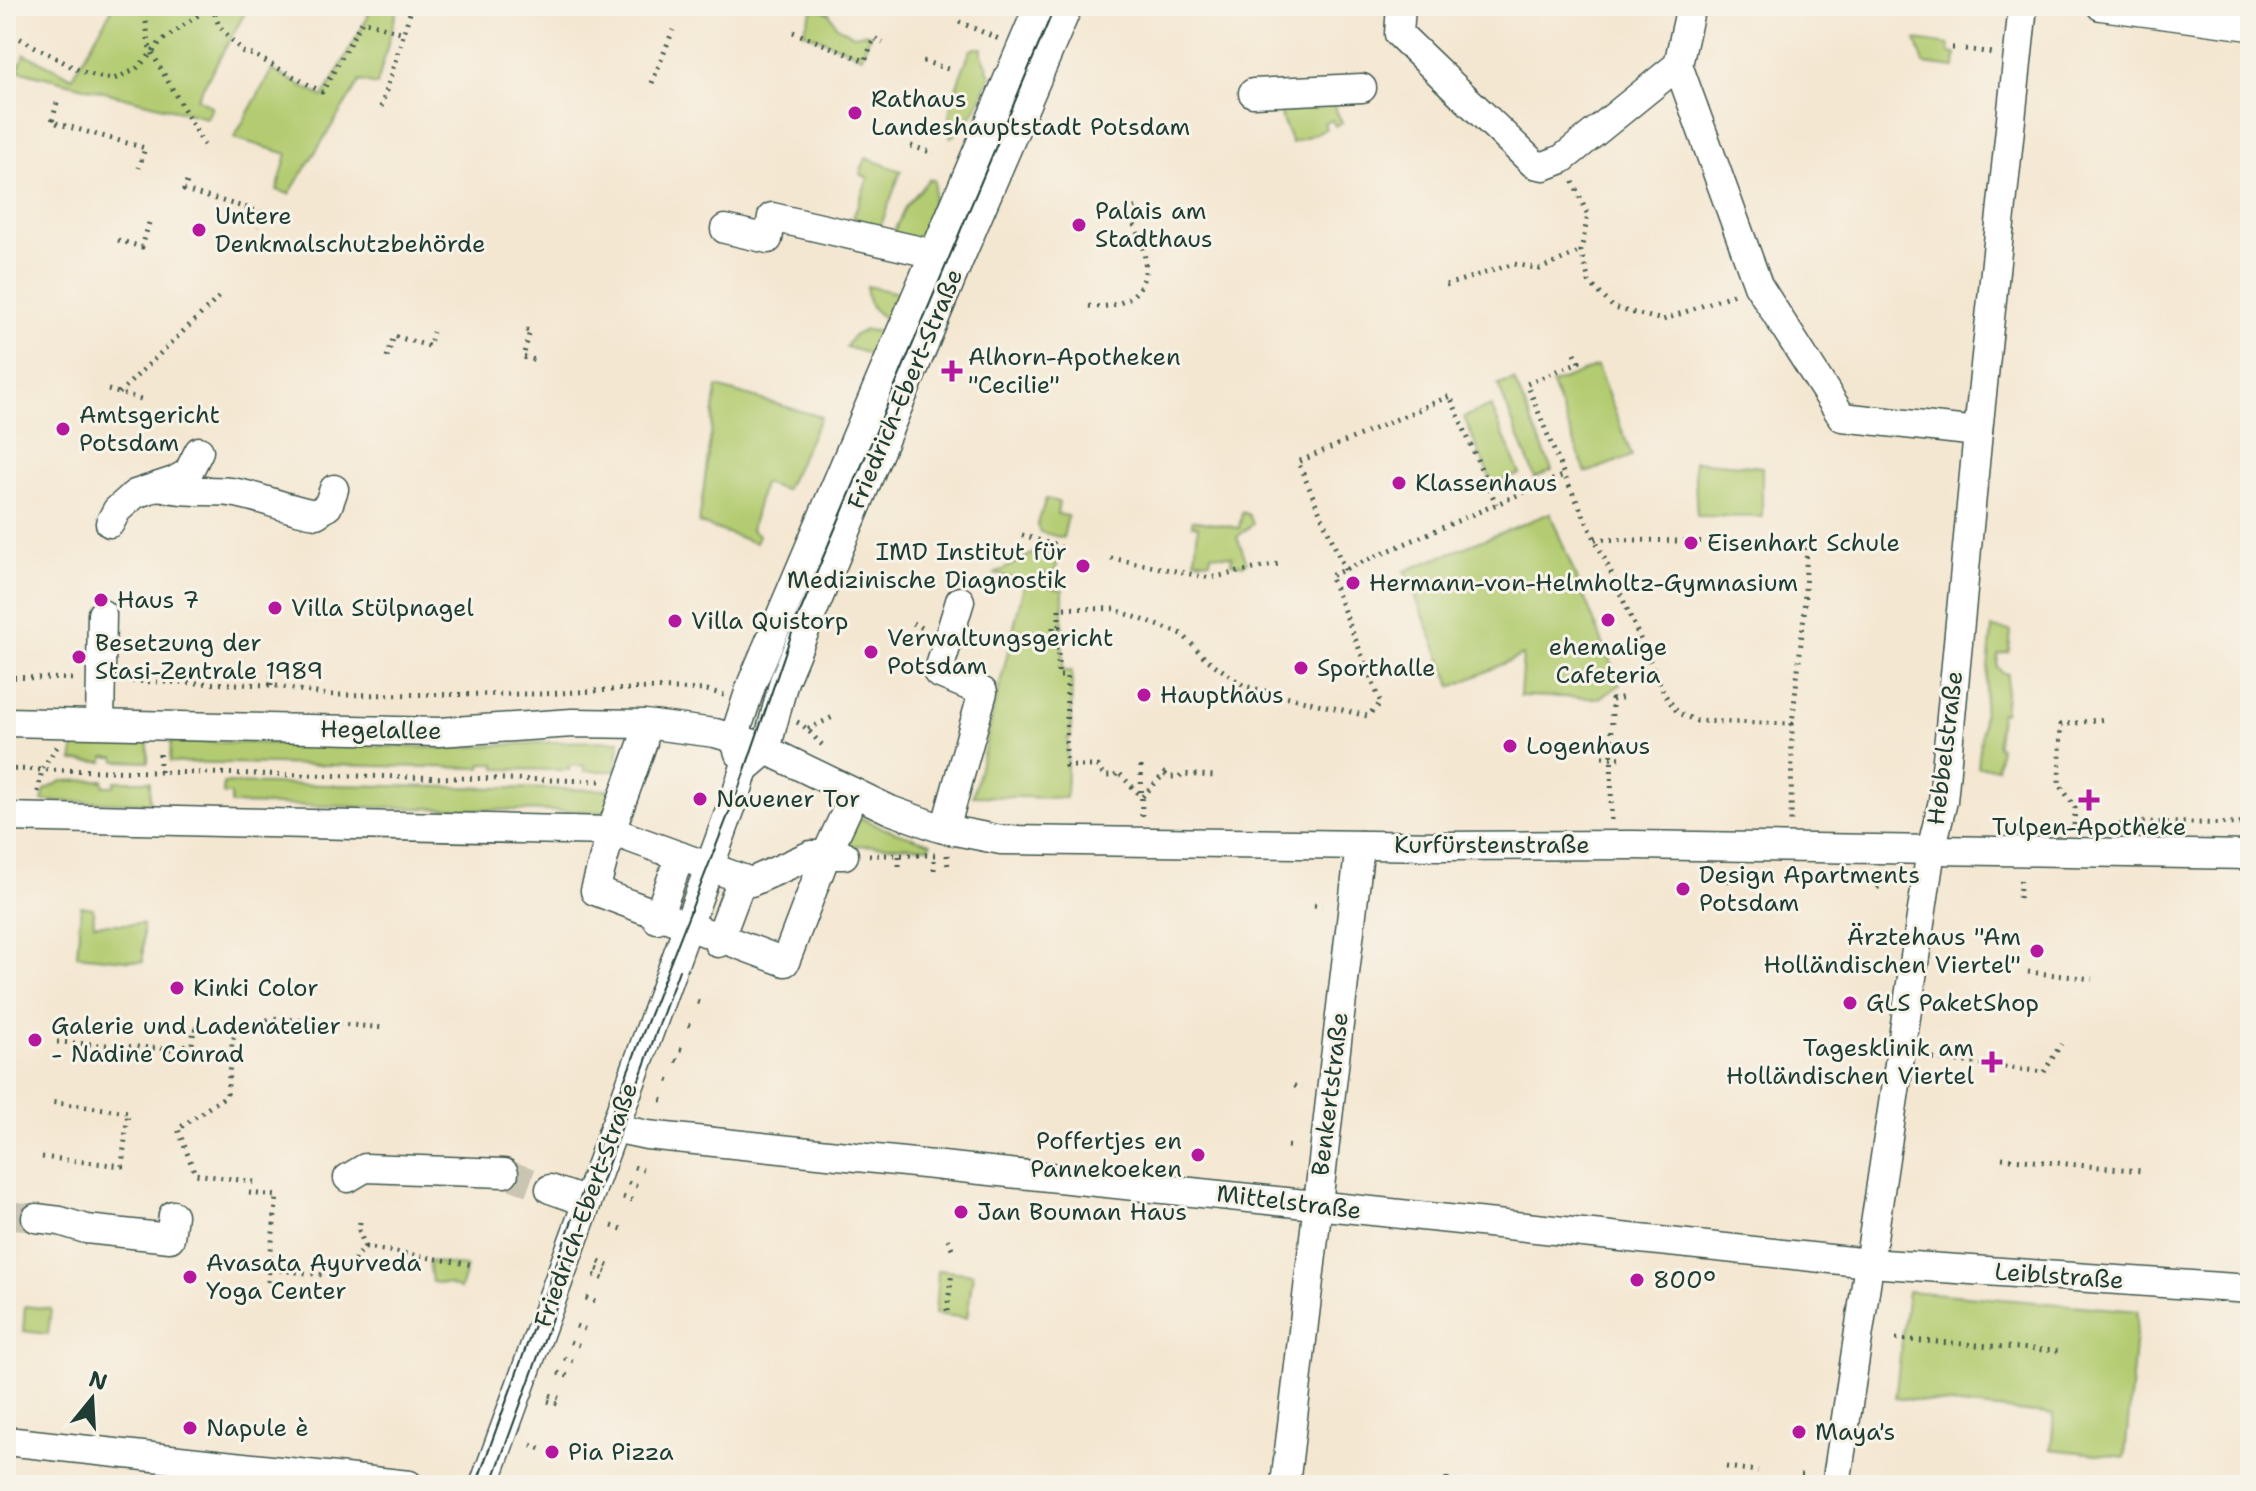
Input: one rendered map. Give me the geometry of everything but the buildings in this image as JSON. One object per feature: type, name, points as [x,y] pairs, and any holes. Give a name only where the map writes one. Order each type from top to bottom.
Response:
[{"type":"street","name":"Friedrich-Ebert-Straße","points":[[484,1485],[710,868],[749,750],[784,681],[947,257],[1039,6]]},
{"type":"street","name":"Friedrich-Ebert-Straße","points":[[947,257],[1068,6]]},
{"type":"street","points":[[1401,6],[1399,34],[1534,164],[1544,166],[1562,159],[1678,65]]},
{"type":"street","points":[[1691,6],[1678,65],[1758,285],[1842,417],[1978,432]]},
{"type":"street","name":"Hebbelstraße","points":[[1836,1485],[1931,850],[1943,801],[2023,6]]},
{"type":"street","points":[[2101,6],[2250,26]]},
{"type":"street","points":[[1253,93],[1362,88]]},
{"type":"street","points":[[725,229],[768,239],[772,217],[947,257]]},
{"type":"street","points":[[110,523],[127,499],[188,473],[199,451]]},
{"type":"street","points":[[160,486],[177,491],[233,492],[316,514],[328,506],[334,489]]},
{"type":"street","points":[[946,842],[983,692],[938,673],[960,601]]},
{"type":"street","points":[[100,723],[102,614]]},
{"type":"street","name":"Hegelallee","points":[[6,722],[439,732],[572,723],[645,724],[749,750]]},
{"type":"street","points":[[643,742],[620,783],[603,837],[595,891],[689,926],[719,941],[785,962],[818,884],[835,855],[847,810]]},
{"type":"street","name":"Kurfürstenstraße","points":[[749,750],[890,810],[946,842],[974,835],[1001,840],[1633,845],[2250,855]]},
{"type":"street","points":[[7,825],[603,837],[680,856],[751,882],[811,855],[835,855]]},
{"type":"street","name":"Benkertstraße","points":[[1285,1485],[1360,845]]},
{"type":"street","points":[[658,916],[680,856]]},
{"type":"street","points":[[719,941],[742,879]]},
{"type":"street","name":"Mittelstraße","points":[[614,1128],[647,1135],[1869,1263]]},
{"type":"street","points":[[348,1178],[365,1168],[504,1173]]},
{"type":"street","points":[[550,1189],[587,1202]]},
{"type":"street","points":[[36,1218],[86,1229],[170,1238],[173,1215]]},
{"type":"street","name":"Leiblstraße","points":[[1869,1263],[2250,1289]]},
{"type":"street","points":[[6,1441],[409,1485]]},
{"type":"path","points":[[144,6],[152,53],[204,145]]},
{"type":"path","points":[[6,31],[80,71],[114,79],[135,70],[160,42],[212,6],[219,26],[243,52],[322,92],[362,21],[404,33]]},
{"type":"path","points":[[381,107],[412,6]]},
{"type":"path","points":[[959,22],[996,37]]},
{"type":"path","points":[[652,83],[673,30]]},
{"type":"path","points":[[793,32],[865,61],[874,38],[883,43]]},
{"type":"path","points":[[923,61],[951,70]]},
{"type":"path","points":[[57,103],[52,122],[145,148],[139,168]]},
{"type":"path","points":[[911,146],[934,153]]},
{"type":"path","points":[[1562,159],[1588,215],[1581,251],[1589,282],[1614,308],[1663,320],[1758,285]]},
{"type":"path","points":[[187,182],[184,190],[261,212],[257,227]]},
{"type":"path","points":[[1089,306],[1104,308],[1118,305],[1140,286],[1146,261],[1128,211],[1139,206]]},
{"type":"path","points":[[118,240],[142,247],[149,223],[153,225]]},
{"type":"path","points":[[1446,285],[1514,264],[1540,269],[1581,251]]},
{"type":"path","points":[[119,393],[219,297]]},
{"type":"path","points":[[526,330],[530,331],[523,357],[535,360]]},
{"type":"path","points":[[387,357],[394,336],[429,346],[433,332]]},
{"type":"path","points":[[1575,353],[1579,362],[1527,384],[1564,475],[1665,695],[1678,713],[1697,721],[1792,724]]},
{"type":"path","points":[[108,390],[141,399]]},
{"type":"path","points":[[1345,570],[1298,462],[1450,396],[1496,504]]},
{"type":"path","points":[[1142,797],[1118,772],[1115,776],[1104,776],[1098,766],[1066,766],[1067,676],[1058,676],[1058,648],[1053,648],[1053,626],[1059,626],[1059,608],[1113,609],[1182,634],[1205,658],[1244,686],[1367,716],[1381,703],[1330,576],[1564,475]]},
{"type":"path","points":[[1022,535],[1061,547]]},
{"type":"path","points":[[1595,539],[1807,544],[1804,615],[1792,724],[1791,827]]},
{"type":"path","points":[[1114,557],[1210,578],[1278,564]]},
{"type":"path","points":[[271,685],[273,654]]},
{"type":"path","points":[[6,677],[84,680]]},
{"type":"path","points":[[121,681],[271,685],[328,695],[542,694],[647,688],[707,690],[724,695]]},
{"type":"path","points":[[163,682],[163,692]]},
{"type":"path","points":[[1610,825],[1612,700],[1625,697]]},
{"type":"path","points":[[808,729],[835,716]]},
{"type":"path","points":[[2074,825],[2075,808],[2059,783],[2061,725],[2105,719]]},
{"type":"path","points":[[798,722],[830,750]]},
{"type":"path","points":[[37,799],[42,769],[60,739]]},
{"type":"path","points":[[160,772],[161,741]]},
{"type":"path","points":[[1602,757],[1625,758]]},
{"type":"path","points":[[1141,766],[1142,819]]},
{"type":"path","points":[[6,769],[620,783]]},
{"type":"path","points":[[1142,797],[1166,773],[1168,777],[1179,777],[1181,773],[1216,776]]},
{"type":"path","points":[[2188,823],[2250,824]]},
{"type":"path","points":[[946,842],[956,855],[974,835]]},
{"type":"path","points":[[934,870],[934,855],[946,842]]},
{"type":"path","points":[[946,842],[948,870]]},
{"type":"path","points":[[835,855],[934,855]]},
{"type":"path","points":[[899,856],[899,870]]},
{"type":"path","points":[[1728,873],[1728,883]]},
{"type":"path","points":[[2019,898],[2021,877]]},
{"type":"path","points":[[1877,888],[1886,881]]},
{"type":"path","points":[[1314,905],[1322,906]]},
{"type":"path","points":[[2028,972],[2092,979]]},
{"type":"path","points":[[254,1182],[195,1174],[178,1129],[227,1095],[232,1042],[236,1033],[273,1018],[385,1028]]},
{"type":"path","points":[[57,1042],[170,1049],[192,1044],[194,1028],[201,1029]]},
{"type":"path","points":[[1901,1053],[2044,1072],[2061,1044]]},
{"type":"path","points":[[42,1157],[122,1166],[128,1112],[49,1102]]},
{"type":"path","points":[[52,1158],[53,1150]]},
{"type":"path","points":[[2002,1158],[2142,1171]]},
{"type":"path","points":[[634,1167],[643,1170]]},
{"type":"path","points":[[628,1183],[637,1186]]},
{"type":"path","points":[[249,1193],[277,1196],[268,1282]]},
{"type":"path","points":[[623,1197],[632,1200]]},
{"type":"path","points":[[360,1222],[359,1230],[365,1247]]},
{"type":"path","points":[[612,1226],[622,1229]]},
{"type":"path","points":[[948,1239],[954,1253]]},
{"type":"path","points":[[269,1269],[333,1276],[349,1266],[365,1247]]},
{"type":"path","points":[[365,1247],[474,1265]]},
{"type":"path","points":[[597,1269],[606,1272],[597,1269]]},
{"type":"path","points":[[947,1311],[952,1272]]},
{"type":"path","points":[[586,1298],[595,1302]]},
{"type":"path","points":[[576,1326],[585,1329]]},
{"type":"path","points":[[1896,1339],[2058,1351]]},
{"type":"path","points":[[570,1342],[579,1345]]},
{"type":"path","points":[[564,1358],[573,1361]]},
{"type":"path","points":[[558,1373],[568,1376]]},
{"type":"path","points":[[549,1398],[559,1401]]},
{"type":"path","points":[[531,1445],[541,1449]]},
{"type":"path","points":[[1726,1467],[1758,1471]]},
{"type":"path","points":[[1447,1477],[1447,1485]]},
{"type":"green space","points":[[108,6],[249,6],[197,98],[212,107],[207,118],[17,70],[25,54],[72,77],[112,9]]},
{"type":"green space","points":[[364,6],[398,6],[377,85],[360,81],[289,194],[277,190],[287,154],[234,138],[272,70],[323,97],[369,15],[362,9]]},
{"type":"green space","points":[[814,7],[829,13],[837,26],[853,35],[870,35],[862,56],[803,32]]},
{"type":"green space","points":[[1916,40],[1950,45],[1949,53],[1956,54],[1955,68],[1924,64]]},
{"type":"green space","points":[[982,48],[987,71],[991,74],[970,117],[951,137],[949,117],[954,94],[970,51]]},
{"type":"green space","points":[[1274,99],[1290,99],[1290,106],[1303,107],[1304,99],[1331,99],[1342,123],[1335,126],[1332,120],[1324,123],[1326,129],[1292,143]]},
{"type":"green space","points":[[866,158],[901,171],[880,228],[853,218],[868,178],[860,174]]},
{"type":"green space","points":[[929,179],[934,180],[934,196],[920,242],[892,236],[905,207]]},
{"type":"green space","points":[[867,286],[903,294],[890,322],[872,307]]},
{"type":"green space","points":[[865,330],[885,332],[873,355],[846,347],[853,336]]},
{"type":"green space","points":[[1597,366],[1632,456],[1586,473],[1552,384]]},
{"type":"green space","points":[[1514,380],[1552,470],[1535,478],[1498,385]]},
{"type":"green space","points":[[717,387],[821,417],[785,490],[763,483],[751,530],[759,535],[755,543],[699,523]]},
{"type":"green space","points":[[1491,406],[1520,474],[1493,485],[1464,417]]},
{"type":"green space","points":[[1694,461],[1762,467],[1762,517],[1697,516]]},
{"type":"green space","points":[[1046,499],[1059,502],[1057,514],[1068,516],[1063,538],[1040,532],[1037,526]]},
{"type":"green space","points":[[1242,512],[1249,515],[1253,524],[1237,537],[1247,562],[1243,565],[1231,563],[1232,556],[1211,554],[1210,561],[1195,560],[1198,526],[1192,525],[1192,520],[1239,528]]},
{"type":"green space","points":[[1550,513],[1620,685],[1600,698],[1520,696],[1523,655],[1452,687],[1405,571]]},
{"type":"green space","points":[[1037,551],[1059,556],[1054,576],[1044,573],[1041,584],[1063,590],[1063,630],[1056,630],[1056,643],[1063,643],[1063,671],[1072,671],[1066,798],[973,796],[1025,581],[995,574]]},
{"type":"green space","points":[[1992,628],[2011,631],[2009,652],[1998,655],[1997,667],[2008,674],[2004,713],[2000,713],[1997,768],[1978,767]]},
{"type":"green space","points":[[73,738],[148,740],[148,762],[116,761],[115,757],[104,757],[104,762],[73,761]]},
{"type":"green space","points":[[171,741],[447,748],[620,741],[615,771],[584,771],[584,766],[569,766],[569,770],[496,769],[496,764],[482,764],[481,768],[170,762]]},
{"type":"green space","points":[[103,780],[104,786],[114,786],[115,781],[150,781],[150,803],[42,801],[45,790],[62,781]]},
{"type":"green space","points":[[223,783],[611,790],[607,812],[231,804],[231,794],[223,794]]},
{"type":"green space","points":[[859,817],[931,843],[930,847],[847,845]]},
{"type":"green space","points":[[81,906],[93,908],[94,924],[143,924],[143,962],[77,955]]},
{"type":"green space","points":[[429,1261],[467,1267],[460,1289],[432,1282]]},
{"type":"green space","points":[[938,1270],[973,1274],[967,1318],[935,1314]]},
{"type":"green space","points":[[1908,1291],[2138,1311],[2125,1457],[2051,1449],[2054,1415],[1895,1398]]},
{"type":"green space","points":[[25,1306],[51,1309],[48,1334],[23,1331]]},
{"type":"tunnel","points":[[504,1173],[550,1189]]},
{"type":"tunnel","points":[[6,1215],[36,1218]]},
{"type":"tram line","points":[[734,802],[795,624],[1055,6]]},
{"type":"tram line","points":[[476,1485],[603,1135],[732,805]]},
{"type":"tram line","points":[[491,1485],[679,970]]},
{"type":"place","name":"Rathaus Landeshauptstadt Potsdam","points":[[855,113]]},
{"type":"place","name":"Palais am Stadthaus","points":[[1079,225]]},
{"type":"place","name":"Untere Denkmalschutzbehörde","points":[[199,230]]},
{"type":"place","name":"Alhorn-Apotheken \"Cecilie\"","points":[[952,371]]},
{"type":"place","name":"Amtsgericht Potsdam","points":[[63,429]]},
{"type":"place","name":"Klassenhaus","points":[[1399,483]]},
{"type":"place","name":"Eisenhart Schule","points":[[1691,543]]},
{"type":"place","name":"IMD Institut für Medizinische Diagnostik","points":[[1083,566]]},
{"type":"place","name":"Hermann-von-Helmholtz-Gymnasium","points":[[1353,583]]},
{"type":"place","name":"Haus 7","points":[[101,600]]},
{"type":"place","name":"Villa Stülpnagel","points":[[275,608]]},
{"type":"place","name":"ehemalige Cafeteria","points":[[1608,620]]},
{"type":"place","name":"Villa Quistorp","points":[[675,621]]},
{"type":"place","name":"Verwaltungsgericht Potsdam","points":[[871,652]]},
{"type":"place","name":"Besetzung der Stasi-Zentrale 1989","points":[[79,657]]},
{"type":"place","name":"Sporthalle","points":[[1301,668]]},
{"type":"place","name":"Haupthaus","points":[[1144,695]]},
{"type":"place","name":"Logenhaus","points":[[1510,746]]},
{"type":"place","name":"Nauener Tor","points":[[700,799]]},
{"type":"place","name":"Tulpen-Apotheke","points":[[2089,800]]},
{"type":"place","name":"Design Apartments Potsdam","points":[[1683,889]]},
{"type":"place","name":"Ärztehaus \"Am Holländischen Viertel\"","points":[[2037,951]]},
{"type":"place","name":"Kinki Color","points":[[177,988]]},
{"type":"place","name":"GLS PaketShop","points":[[1850,1003]]},
{"type":"place","name":"Galerie und Ladenatelier - Nadine Conrad","points":[[35,1040]]},
{"type":"place","name":"Tagesklinik am Holländischen Viertel","points":[[1992,1062]]},
{"type":"place","name":"Poffertjes en Pannekoeken","points":[[1198,1155]]},
{"type":"place","name":"Jan Bouman Haus","points":[[961,1212]]},
{"type":"place","name":"Avasata Ayurveda Yoga Center","points":[[190,1277]]},
{"type":"place","name":"800°","points":[[1637,1280]]},
{"type":"place","name":"Napule è","points":[[190,1428]]},
{"type":"place","name":"Maya's","points":[[1799,1432]]},
{"type":"place","name":"Pia Pizza","points":[[552,1452]]}]
